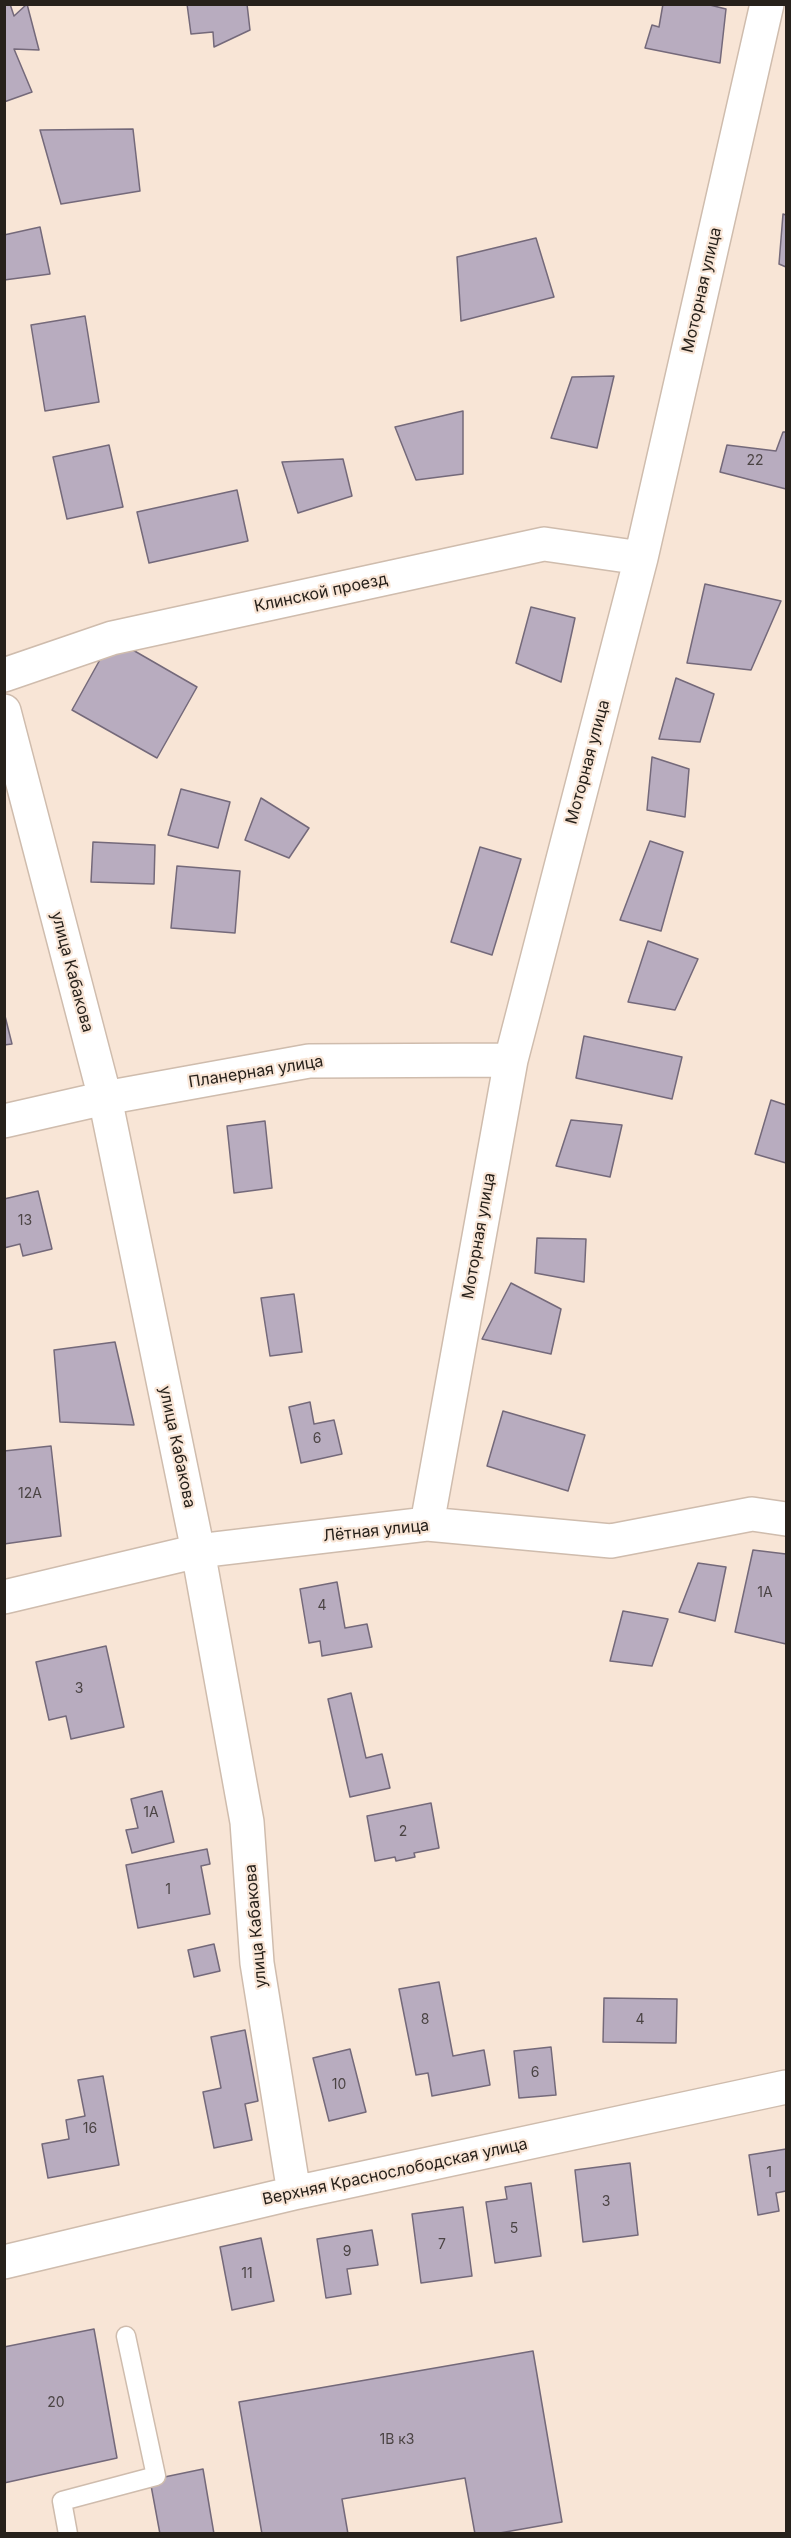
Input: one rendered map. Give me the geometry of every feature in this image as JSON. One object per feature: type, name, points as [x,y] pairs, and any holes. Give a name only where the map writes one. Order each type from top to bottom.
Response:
[{"type":"street","name":"Моторная улица","points":[[427,1524],[511,1060],[641,558],[768,4]]},
{"type":"street","name":"Клинской проезд","points":[[4,675],[112,638],[544,544],[641,558]]},
{"type":"street","name":"улица Кабакова","points":[[4,711],[105,1098],[198,1551],[247,1822],[257,1963],[294,2193]]},
{"type":"street","name":"Планерная улица","points":[[4,1121],[105,1098],[309,1061],[511,1060]]},
{"type":"street","name":"Лётная улица","points":[[4,1597],[198,1551],[427,1524],[611,1541],[752,1514],[786,1519]]},
{"type":"street","name":"Верхняя Краснослободская улица","points":[[4,2262],[294,2193],[786,2087]]},
{"type":"lane","points":[[68,2534],[62,2501],[156,2476],[126,2336]]},
{"type":"building","points":[[4,4],[10,4],[14,16],[27,4],[39,50],[14,49],[32,92],[4,102]]},
{"type":"building","points":[[187,4],[247,4],[250,30],[214,47],[213,32],[191,34]]},
{"type":"building","points":[[663,4],[706,4],[726,9],[720,63],[645,48],[652,25],[659,27]]},
{"type":"building","points":[[133,129],[140,191],[61,204],[40,130]]},
{"type":"building","points":[[783,214],[786,215],[786,267],[779,264]]},
{"type":"building","points":[[40,227],[50,274],[4,280],[4,235]]},
{"type":"building","points":[[536,238],[554,297],[461,321],[457,257]]},
{"type":"building","points":[[85,316],[99,402],[45,411],[31,325]]},
{"type":"building","points":[[614,376],[597,448],[551,438],[572,377]]},
{"type":"building","points":[[463,411],[463,474],[416,480],[395,427]]},
{"type":"building","points":[[783,432],[786,432],[786,489],[720,472],[727,445],[776,451]]},
{"type":"building","points":[[109,445],[123,507],[67,519],[53,457]]},
{"type":"building","points":[[343,459],[352,496],[298,513],[282,462]]},
{"type":"building","points":[[237,490],[248,541],[149,563],[137,512]]},
{"type":"building","points":[[705,584],[781,601],[751,670],[687,663]]},
{"type":"building","points":[[531,607],[575,618],[561,682],[516,663]]},
{"type":"building","points":[[112,638],[197,687],[157,758],[72,710]]},
{"type":"building","points":[[676,678],[714,694],[700,742],[659,739]]},
{"type":"building","points":[[652,757],[689,769],[685,817],[647,810]]},
{"type":"building","points":[[181,789],[230,802],[218,848],[168,835]]},
{"type":"building","points":[[261,798],[309,828],[289,858],[245,840]]},
{"type":"building","points":[[650,841],[683,852],[661,931],[620,920]]},
{"type":"building","points":[[93,842],[155,845],[154,884],[91,882]]},
{"type":"building","points":[[480,847],[521,859],[492,955],[451,942]]},
{"type":"building","points":[[177,866],[240,871],[235,933],[171,928]]},
{"type":"building","points":[[648,941],[698,959],[675,1010],[628,1002]]},
{"type":"building","points":[[4,1012],[12,1044],[4,1045]]},
{"type":"building","points":[[584,1036],[682,1057],[672,1099],[576,1078]]},
{"type":"building","points":[[771,1100],[786,1105],[786,1163],[755,1154]]},
{"type":"building","points":[[571,1120],[622,1125],[610,1177],[556,1166]]},
{"type":"building","points":[[265,1121],[272,1188],[234,1193],[227,1126]]},
{"type":"building","points":[[38,1191],[52,1249],[23,1256],[20,1244],[4,1248],[4,1199]]},
{"type":"building","points":[[537,1238],[586,1239],[584,1282],[535,1273]]},
{"type":"building","points":[[511,1283],[561,1309],[551,1354],[482,1339]]},
{"type":"building","points":[[294,1294],[302,1352],[270,1356],[261,1298]]},
{"type":"building","points":[[115,1342],[134,1425],[60,1422],[54,1350]]},
{"type":"building","points":[[310,1402],[314,1424],[334,1420],[342,1454],[301,1463],[289,1407]]},
{"type":"building","points":[[503,1411],[585,1435],[568,1491],[487,1466]]},
{"type":"building","points":[[51,1446],[61,1536],[4,1544],[4,1451]]},
{"type":"building","points":[[753,1550],[786,1554],[786,1644],[735,1632]]},
{"type":"building","points":[[698,1563],[726,1567],[715,1621],[679,1612]]},
{"type":"building","points":[[337,1582],[345,1628],[367,1624],[372,1647],[322,1656],[320,1641],[309,1643],[300,1589]]},
{"type":"building","points":[[623,1611],[668,1619],[652,1666],[610,1661]]},
{"type":"building","points":[[106,1646],[124,1727],[71,1739],[66,1716],[49,1720],[36,1662]]},
{"type":"building","points":[[351,1693],[366,1758],[382,1754],[390,1788],[350,1797],[328,1699]]},
{"type":"building","points":[[162,1791],[174,1842],[132,1853],[126,1830],[138,1828],[131,1799]]},
{"type":"building","points":[[431,1803],[439,1848],[414,1853],[415,1857],[396,1861],[395,1857],[375,1861],[367,1816]]},
{"type":"building","points":[[207,1849],[210,1864],[201,1866],[210,1914],[138,1928],[126,1865]]},
{"type":"building","points":[[214,1944],[220,1971],[194,1977],[188,1950]]},
{"type":"building","points":[[439,1982],[453,2056],[484,2050],[490,2085],[432,2096],[428,2073],[416,2075],[399,1989]]},
{"type":"building","points":[[604,1998],[677,1999],[676,2043],[603,2042]]},
{"type":"building","points":[[245,2030],[258,2101],[245,2104],[252,2140],[214,2148],[203,2092],[221,2088],[211,2037]]},
{"type":"building","points":[[551,2047],[556,2095],[519,2098],[514,2051]]},
{"type":"building","points":[[350,2049],[366,2112],[329,2121],[313,2058]]},
{"type":"building","points":[[103,2076],[119,2165],[48,2178],[42,2144],[69,2139],[66,2120],[85,2116],[78,2080]]},
{"type":"building","points":[[786,2149],[786,2191],[776,2193],[779,2211],[758,2215],[749,2155]]},
{"type":"building","points":[[630,2163],[638,2235],[583,2242],[575,2170]]},
{"type":"building","points":[[531,2183],[541,2256],[495,2263],[486,2202],[507,2199],[505,2187]]},
{"type":"building","points":[[463,2207],[472,2276],[421,2283],[412,2214]]},
{"type":"building","points":[[372,2230],[378,2265],[347,2269],[351,2294],[326,2298],[317,2239]]},
{"type":"building","points":[[261,2238],[274,2301],[232,2310],[220,2247]]},
{"type":"building","points":[[94,2329],[117,2458],[4,2483],[4,2347]]},
{"type":"building","points":[[533,2351],[562,2522],[494,2534],[475,2534],[465,2478],[342,2499],[348,2534],[262,2534],[239,2402]]},
{"type":"building","points":[[203,2469],[214,2534],[160,2534],[150,2480]]}]
